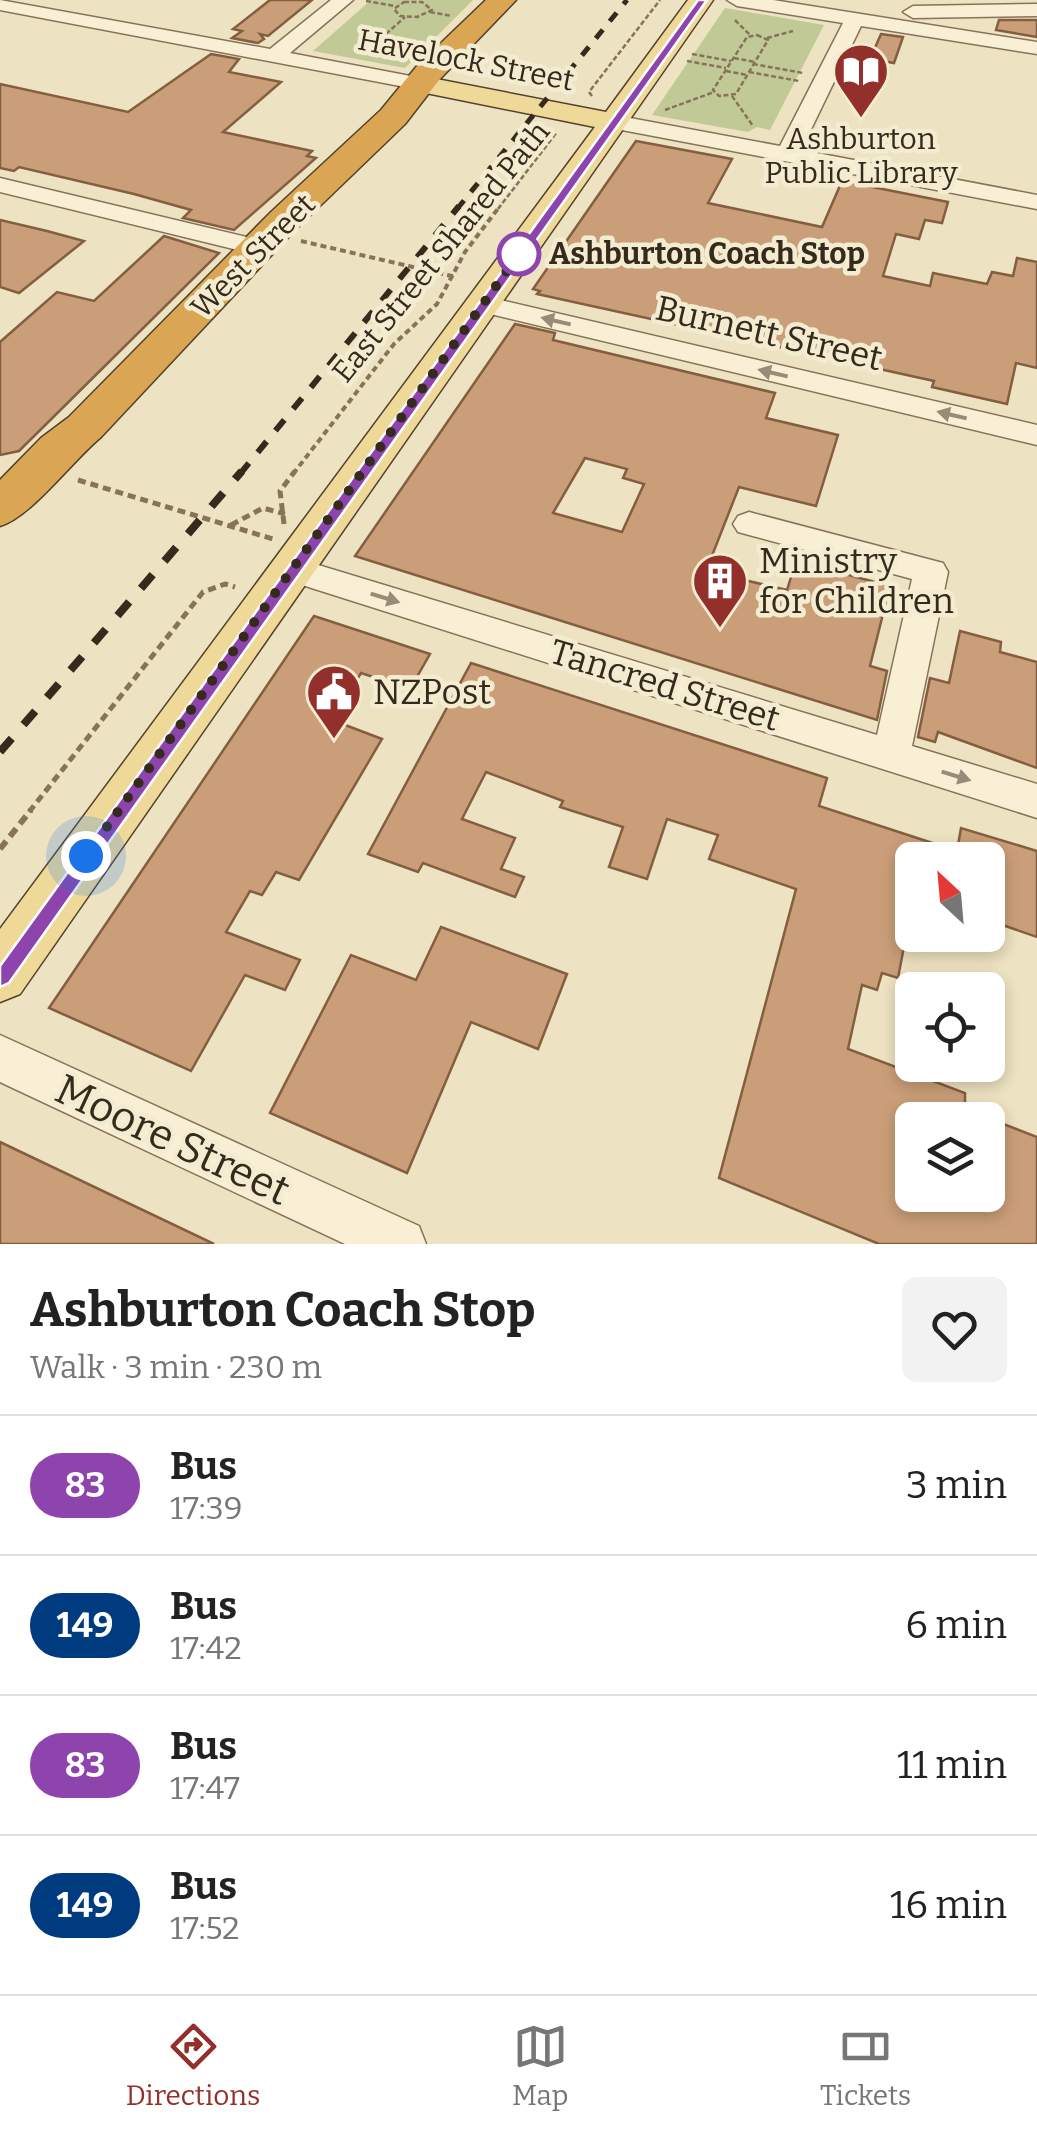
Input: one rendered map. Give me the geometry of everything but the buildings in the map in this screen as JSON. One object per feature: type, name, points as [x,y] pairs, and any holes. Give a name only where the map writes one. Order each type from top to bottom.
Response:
[{"type":"highway","name":"West Street","points":[[6,493],[85,427],[276,243],[393,117],[428,72],[502,0]]},
{"type":"main road","points":[[0,975],[285,547],[483,304],[606,114],[702,0]]},
{"type":"main road","name":"Havelock Street","points":[[421,84],[606,114]]},
{"type":"street","points":[[274,56],[342,0]]},
{"type":"street","points":[[737,0],[855,19],[967,30],[1037,48]]},
{"type":"street","name":"Havelock Street","points":[[0,4],[421,84]]},
{"type":"street","points":[[855,19],[938,11],[1037,10]]},
{"type":"street","points":[[938,11],[967,30]]},
{"type":"street","points":[[967,30],[1001,12]]},
{"type":"street","points":[[787,154],[855,19]]},
{"type":"street","name":"Havelock Street","points":[[606,114],[1037,202]]},
{"type":"street","points":[[0,186],[276,243]]},
{"type":"street","name":"Burnett Street","points":[[483,304],[1037,435]]},
{"type":"street","points":[[749,524],[931,572],[890,756]]},
{"type":"street","name":"Tancred Street","points":[[285,547],[890,756],[1037,802]]},
{"type":"street","name":"Moore Street","points":[[0,1058],[401,1244]]},
{"type":"path","points":[[363,0],[395,6],[423,1],[430,5],[430,12],[405,17],[386,34]]},
{"type":"path","points":[[606,114],[589,92],[660,0]]},
{"type":"path","points":[[395,6],[394,11],[405,17]]},
{"type":"path","points":[[714,92],[747,36],[768,40],[732,96]]},
{"type":"path","points":[[689,53],[803,73]]},
{"type":"path","points":[[684,60],[799,81]]},
{"type":"path","points":[[665,110],[714,92],[732,96],[756,129]]},
{"type":"path","name":"East Street Shared Path","points":[[285,547],[280,491],[394,344],[410,334],[455,276],[464,252],[558,132]]},
{"type":"path","points":[[276,243],[449,276]]},
{"type":"path","points":[[66,476],[230,526],[285,547]]},
{"type":"path","points":[[230,526],[263,508],[296,518]]},
{"type":"path","points":[[0,849],[202,592],[225,584],[242,590]]},
{"type":"green space","points":[[371,0],[473,0],[405,68],[313,51]]},
{"type":"green space","points":[[725,8],[824,25],[770,130],[757,127],[748,132],[652,115]]},
{"type":"railway","points":[[457,209],[627,0]]},
{"type":"railway","points":[[240,474],[459,206]]},
{"type":"railway","points":[[0,752],[242,471]]},
{"type":"bus line","name":"83","points":[[0,975],[702,0]]},
{"type":"place","name":"Ashburton Public Library","points":[[861,120]]},
{"type":"place","name":"Ashburton Coach Stop","points":[[519,254]]},
{"type":"place","name":"Ministry for Children","points":[[720,630]]},
{"type":"place","name":"NZPost","points":[[334,741]]},
{"type":"route","points":[[86,856],[519,254]]}]
